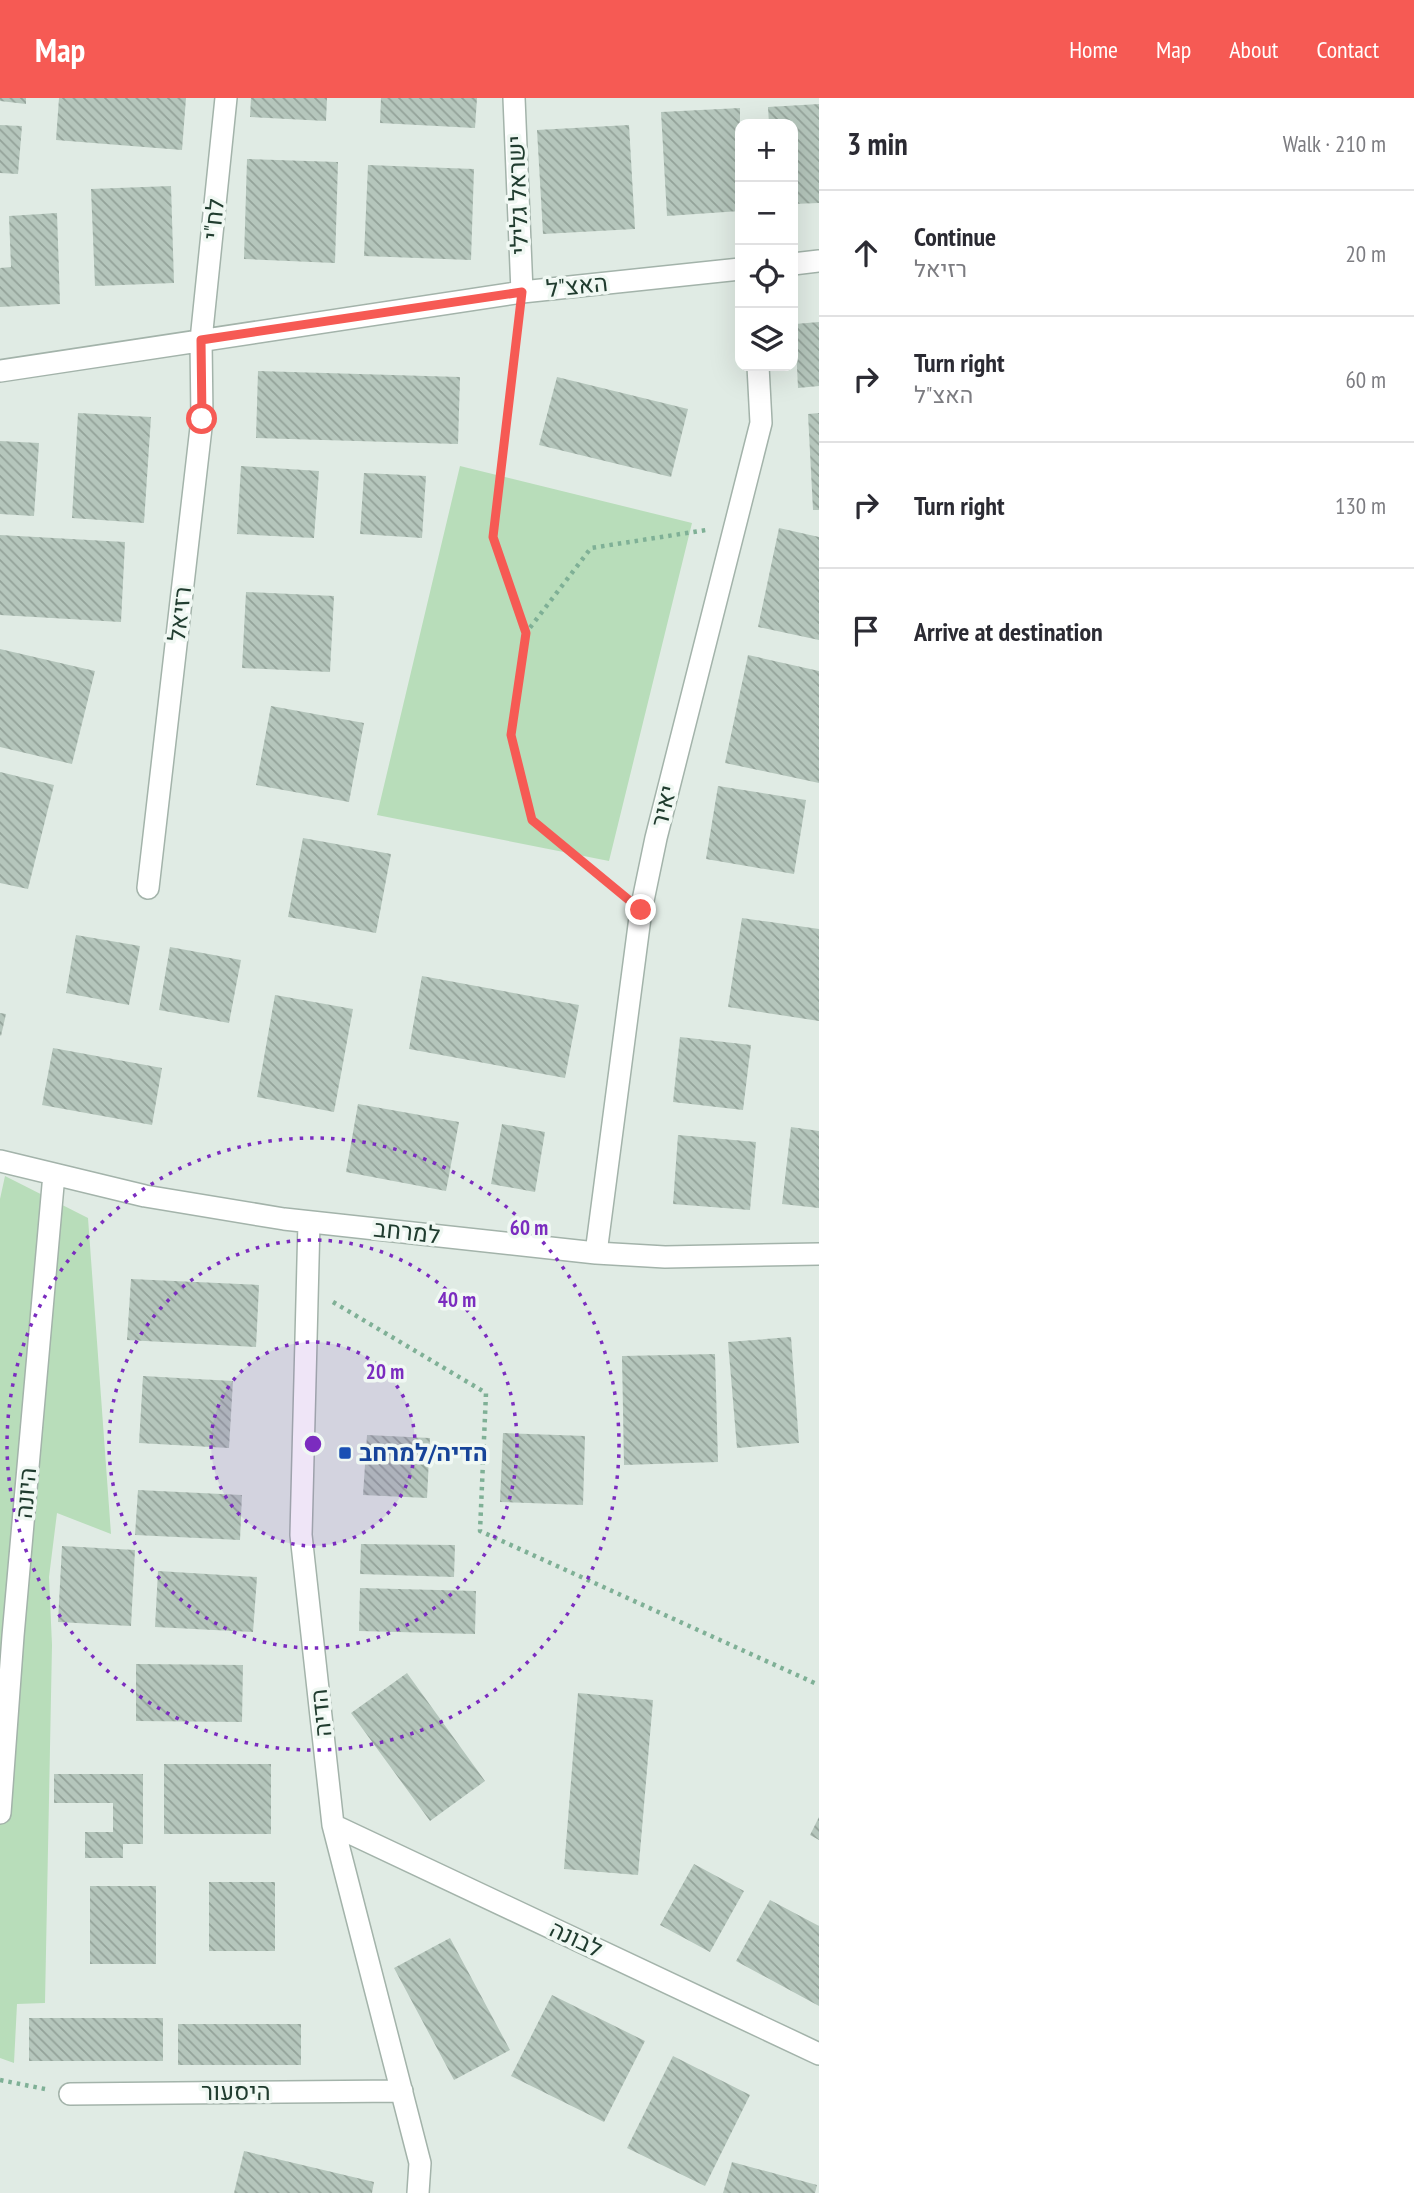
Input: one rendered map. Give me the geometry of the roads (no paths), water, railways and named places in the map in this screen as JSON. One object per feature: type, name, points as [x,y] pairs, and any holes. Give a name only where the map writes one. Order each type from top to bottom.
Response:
[{"type":"street","name":"לח\"י","points":[[201,340],[226,98]]},
{"type":"street","name":"ישראל גלילי","points":[[514,98],[522,292]]},
{"type":"street","points":[[798,263],[819,261]]},
{"type":"street","name":"האצ\"ל","points":[[0,372],[522,292],[735,271]]},
{"type":"street","name":"רזיאל","points":[[148,888],[202,419],[201,340]]},
{"type":"street","name":"יאיר","points":[[596,1253],[641,910],[656,838],[761,423],[758,371]]},
{"type":"street","name":"למרחב","points":[[0,1161],[145,1196],[310,1222],[596,1253],[665,1257],[819,1254]]},
{"type":"street","name":"היונה","points":[[0,1813],[54,1174]]},
{"type":"street","name":"הדיה","points":[[310,1222],[301,1535],[333,1825],[420,2162],[418,2193]]},
{"type":"street","name":"לבונה","points":[[333,1825],[819,2054]]},
{"type":"street","name":"היסעור","points":[[70,2094],[402,2091]]},
{"type":"place","name":"הדיה/למרחב","points":[[345,1453]]}]
